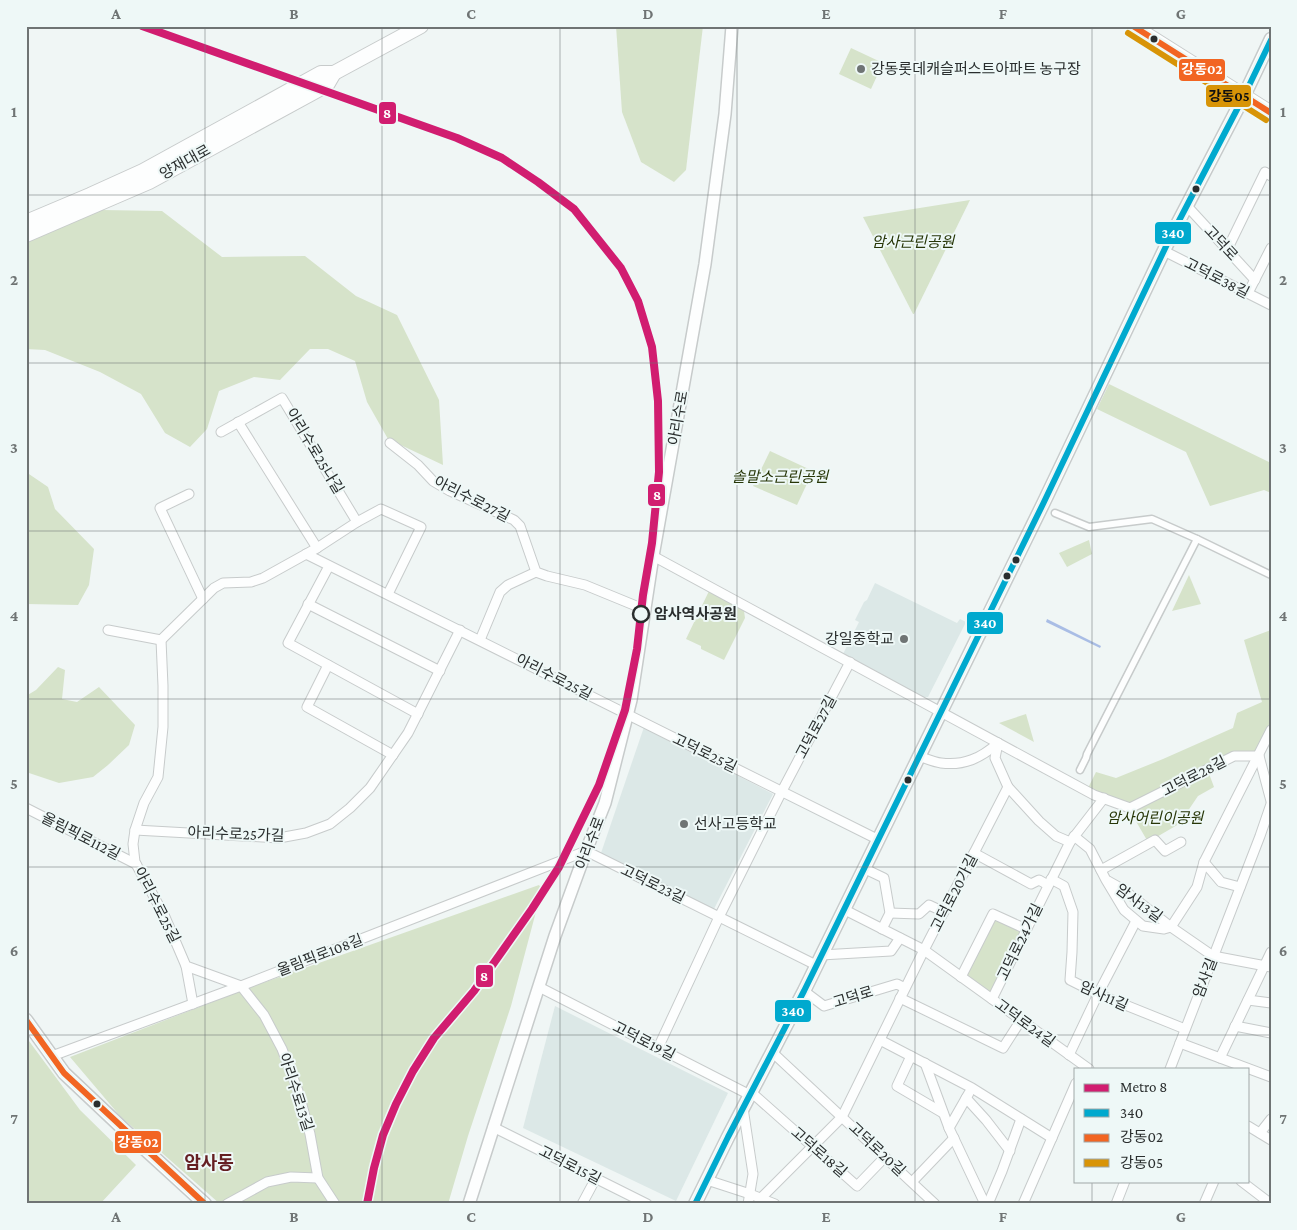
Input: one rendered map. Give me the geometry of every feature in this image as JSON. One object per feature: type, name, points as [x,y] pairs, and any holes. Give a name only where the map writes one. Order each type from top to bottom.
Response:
[{"type":"main road","name":"양재대로","points":[[26,222],[90,196],[143,171],[321,73],[334,73],[421,26]]},
{"type":"main road","points":[[1133,26],[1271,113]]},
{"type":"main road","points":[[695,1204],[804,991],[1043,504],[1164,251],[1271,40]]},
{"type":"main road","name":"양재대로","points":[[26,235],[150,182],[327,85],[334,73]]},
{"type":"main road","points":[[26,1020],[64,1073],[205,1204]]},
{"type":"street","name":"아리수로","points":[[469,1204],[555,936],[605,803],[632,700],[654,556],[705,264],[725,114],[732,26]]},
{"type":"street","points":[[1227,250],[1265,172],[1271,176]]},
{"type":"street","name":"고덕로","points":[[1187,206],[1255,280]]},
{"type":"street","points":[[1248,294],[1271,248]]},
{"type":"street","name":"고덕로38길","points":[[1164,251],[1271,305]]},
{"type":"street","name":"아리수로25나길","points":[[238,422],[282,398],[358,522]]},
{"type":"street","points":[[221,432],[238,422],[317,548]]},
{"type":"street","name":"아리수로27길","points":[[390,443],[418,465],[433,481],[450,491],[514,520],[520,526],[536,572]]},
{"type":"street","points":[[189,494],[160,508],[203,599]]},
{"type":"street","points":[[108,630],[161,640],[214,588],[223,583],[250,582],[263,578],[317,548],[380,509],[421,527],[388,594]]},
{"type":"street","points":[[1056,513],[1089,527],[1152,519],[1271,575]]},
{"type":"street","points":[[1080,770],[1197,539]]},
{"type":"street","name":"아리수로25길","points":[[306,554],[628,715]]},
{"type":"street","points":[[654,556],[940,712]]},
{"type":"street","points":[[329,566],[288,643],[418,714]]},
{"type":"street","points":[[480,640],[500,592],[508,585],[536,572],[585,586],[646,610]]},
{"type":"street","points":[[308,604],[440,671]]},
{"type":"street","name":"아리수로25가길","points":[[135,830],[279,838],[306,833],[330,824],[370,788],[394,755],[408,733],[460,630]]},
{"type":"street","name":"아리수로25길","points":[[161,640],[163,727],[158,777],[144,803],[135,830],[133,844],[135,862],[165,917],[186,966],[193,1004]]},
{"type":"street","name":"고덕로27길","points":[[782,791],[850,662]]},
{"type":"street","points":[[328,665],[308,707],[394,755]]},
{"type":"street","name":"고덕로28길","points":[[940,712],[1094,795],[1130,808],[1234,756],[1259,758]]},
{"type":"street","name":"고덕로25길","points":[[628,715],[877,839]]},
{"type":"street","points":[[1171,927],[1197,887],[1204,862],[1259,758],[1270,731]]},
{"type":"street","points":[[918,756],[940,763],[966,762],[987,753],[998,743]]},
{"type":"street","points":[[998,743],[995,758],[1008,787],[1039,821],[1056,836],[1072,839]]},
{"type":"street","points":[[1259,758],[1271,766]]},
{"type":"street","name":"암사길","points":[[1170,1068],[1260,836],[1271,802],[1259,758]]},
{"type":"street","name":"고덕로20가길","points":[[842,1117],[924,950],[1008,787]]},
{"type":"street","points":[[658,1048],[719,917],[782,791]]},
{"type":"street","name":"고덕로24가길","points":[[992,999],[1072,839],[1104,798]]},
{"type":"street","name":"올림픽로112길","points":[[26,808],[136,864]]},
{"type":"street","name":"암사13길","points":[[1072,839],[1090,849],[1124,910],[1136,921],[1143,926],[1164,929],[1171,927]]},
{"type":"street","points":[[1101,870],[1156,840],[1165,850],[1181,842]]},
{"type":"street","name":"고덕로23길","points":[[586,851],[719,917],[818,960]]},
{"type":"street","name":"올림픽로108길","points":[[52,1056],[242,986],[586,851]]},
{"type":"street","name":"고덕로24가길","points":[[974,853],[1031,884],[1039,880],[1050,882]]},
{"type":"street","points":[[1204,862],[1221,882],[1240,888]]},
{"type":"street","points":[[863,868],[884,878],[890,913],[882,930]]},
{"type":"street","name":"암사13길","points":[[1106,880],[1124,890],[1171,927],[1213,956]]},
{"type":"street","name":"암사11길","points":[[1050,882],[1064,886],[1073,912],[1070,980],[1098,994],[1185,1029]]},
{"type":"street","points":[[890,913],[919,914],[929,905],[944,912]]},
{"type":"street","name":"고덕로24길","points":[[843,909],[924,950],[1085,1068]]},
{"type":"street","points":[[961,977],[993,914],[1026,929]]},
{"type":"street","points":[[1069,1055],[1136,921]]},
{"type":"street","points":[[818,960],[891,951],[900,938]]},
{"type":"street","points":[[1220,1058],[1248,1000],[1267,967],[1271,952]]},
{"type":"street","points":[[1213,956],[1267,967]]},
{"type":"street","points":[[186,966],[242,986]]},
{"type":"street","name":"고덕로","points":[[804,991],[824,1006],[896,984],[905,988]]},
{"type":"street","name":"아리수로13길","points":[[242,986],[264,1015],[282,1049],[301,1100],[310,1134],[318,1178],[335,1204]]},
{"type":"street","name":"고덕로19길","points":[[539,987],[750,1094]]},
{"type":"street","points":[[900,998],[1003,1048],[1020,1020]]},
{"type":"street","points":[[1248,1000],[1271,1003]]},
{"type":"street","points":[[1235,1026],[1271,1033]]},
{"type":"street","points":[[880,1040],[972,1088],[1052,1138]]},
{"type":"street","points":[[1180,1043],[1247,1068]]},
{"type":"street","name":"고덕로20길","points":[[772,1052],[935,1204]]},
{"type":"street","points":[[911,1056],[897,1086],[943,1113]]},
{"type":"street","points":[[925,1063],[949,1128],[987,1204]]},
{"type":"street","points":[[1250,1069],[1271,1077]]},
{"type":"street","points":[[949,1128],[972,1088]]},
{"type":"street","points":[[1023,1204],[1074,1088]]},
{"type":"street","name":"고덕로18길","points":[[750,1094],[813,1146],[857,1186],[885,1157]]},
{"type":"street","points":[[966,1098],[1010,1151]]},
{"type":"street","points":[[743,1107],[753,1174],[748,1204]]},
{"type":"street","name":"고덕로20길","points":[[761,1198],[842,1117]]},
{"type":"street","points":[[987,1204],[1022,1119]]},
{"type":"street","points":[[1260,1132],[1271,1119]]},
{"type":"street","name":"고덕로15길","points":[[493,1127],[647,1204]]},
{"type":"street","points":[[1250,1127],[1271,1140]]},
{"type":"street","name":"고덕로20길","points":[[912,1182],[954,1138]]},
{"type":"street","points":[[227,1204],[268,1182],[291,1177],[318,1178]]},
{"type":"street","points":[[582,1204],[596,1178]]},
{"type":"street","points":[[707,1180],[775,1204]]},
{"type":"street","points":[[1116,1204],[1125,1182]]},
{"type":"street","points":[[1204,1204],[1214,1182]]},
{"type":"street","points":[[1242,1182],[1271,1204]]},
{"type":"shaded area","name":"강일중학교","points":[[875,583],[957,623],[960,619],[966,622],[928,697],[922,697],[843,654],[859,622],[855,620]]},
{"type":"shaded area","name":"선사고등학교","points":[[644,727],[773,794],[714,909],[601,853]]},
{"type":"shaded area","points":[[555,1006],[728,1093],[676,1201],[523,1128]]},
{"type":"green space","points":[[616,26],[703,26],[686,170],[674,182],[641,162],[622,112]]},
{"type":"green space","name":"강동롯데캐슬퍼스트아파트 농구장","points":[[851,48],[883,63],[871,89],[839,74]]},
{"type":"green space","name":"암사근린공원","points":[[970,200],[914,314],[913,314],[863,217]]},
{"type":"green space","points":[[102,210],[162,211],[222,257],[305,256],[356,296],[397,315],[439,400],[443,465],[388,439],[367,402],[355,361],[328,349],[310,349],[280,380],[254,377],[219,391],[207,429],[190,447],[165,433],[141,394],[100,372],[45,350],[26,349],[26,242]]},
{"type":"green space","points":[[1109,384],[1271,463],[1271,493],[1264,490],[1210,506],[1186,452],[1097,409]]},
{"type":"green space","name":"솔말소근린공원","points":[[770,451],[813,471],[797,505],[753,486]]},
{"type":"green space","points":[[26,472],[48,487],[55,509],[94,549],[89,585],[78,605],[26,604]]},
{"type":"green space","points":[[1089,540],[1092,554],[1067,567],[1059,553]]},
{"type":"green space","points":[[1189,575],[1201,604],[1172,611]]},
{"type":"green space","points":[[709,591],[744,611],[745,618],[724,660],[686,639]]},
{"type":"green space","points":[[1271,630],[1271,729],[1259,756],[1234,756],[1130,808],[1088,788],[1096,772],[1116,778],[1233,728],[1237,713],[1262,702],[1244,640]]},
{"type":"green space","points":[[58,667],[65,670],[62,699],[77,702],[99,687],[135,725],[129,745],[93,777],[59,783],[29,773],[26,770],[26,696],[36,690]]},
{"type":"green space","points":[[1026,714],[1034,742],[999,723]]},
{"type":"green space","name":"암사어린이공원","points":[[1208,771],[1214,787],[1198,796],[1179,824],[1148,842],[1130,811]]},
{"type":"green space","points":[[539,885],[542,889],[511,1006],[468,1136],[448,1204],[220,1204],[120,1116],[70,1057],[251,987]]},
{"type":"green space","points":[[995,919],[1021,932],[990,995],[965,977]]},
{"type":"green space","points":[[26,1037],[80,1110],[136,1165],[100,1204],[26,1204]]},
{"type":"water","points":[[1047,619],[1101,646],[1100,648],[1046,622]]},
{"type":"metro line","name":"8","points":[[142,26],[457,138],[502,158],[574,209],[621,268],[638,301],[652,347],[658,401],[659,472],[652,543],[643,595],[637,649],[625,710],[599,785],[559,867],[474,991],[434,1038],[413,1071],[383,1135],[367,1204]]},
{"type":"transit line","name":"강동02","points":[[1133,26],[1271,113]]},
{"type":"transit line","name":"강동05","points":[[1128,33],[1266,120]]},
{"type":"transit line","name":"340","points":[[695,1204],[804,991],[1043,504],[1170,238],[1271,40]]},
{"type":"transit line","name":"강동02","points":[[26,1020],[64,1073],[205,1204]]},
{"type":"place","name":"강동롯데캐슬퍼스트아파트 농구장","points":[[861,69]]},
{"type":"place","name":"암사역사공원","points":[[641,614]]},
{"type":"place","name":"강일중학교","points":[[904,639]]},
{"type":"place","name":"선사고등학교","points":[[684,824]]},
{"type":"district","name":"암사동","points":[[209,1163]]}]
